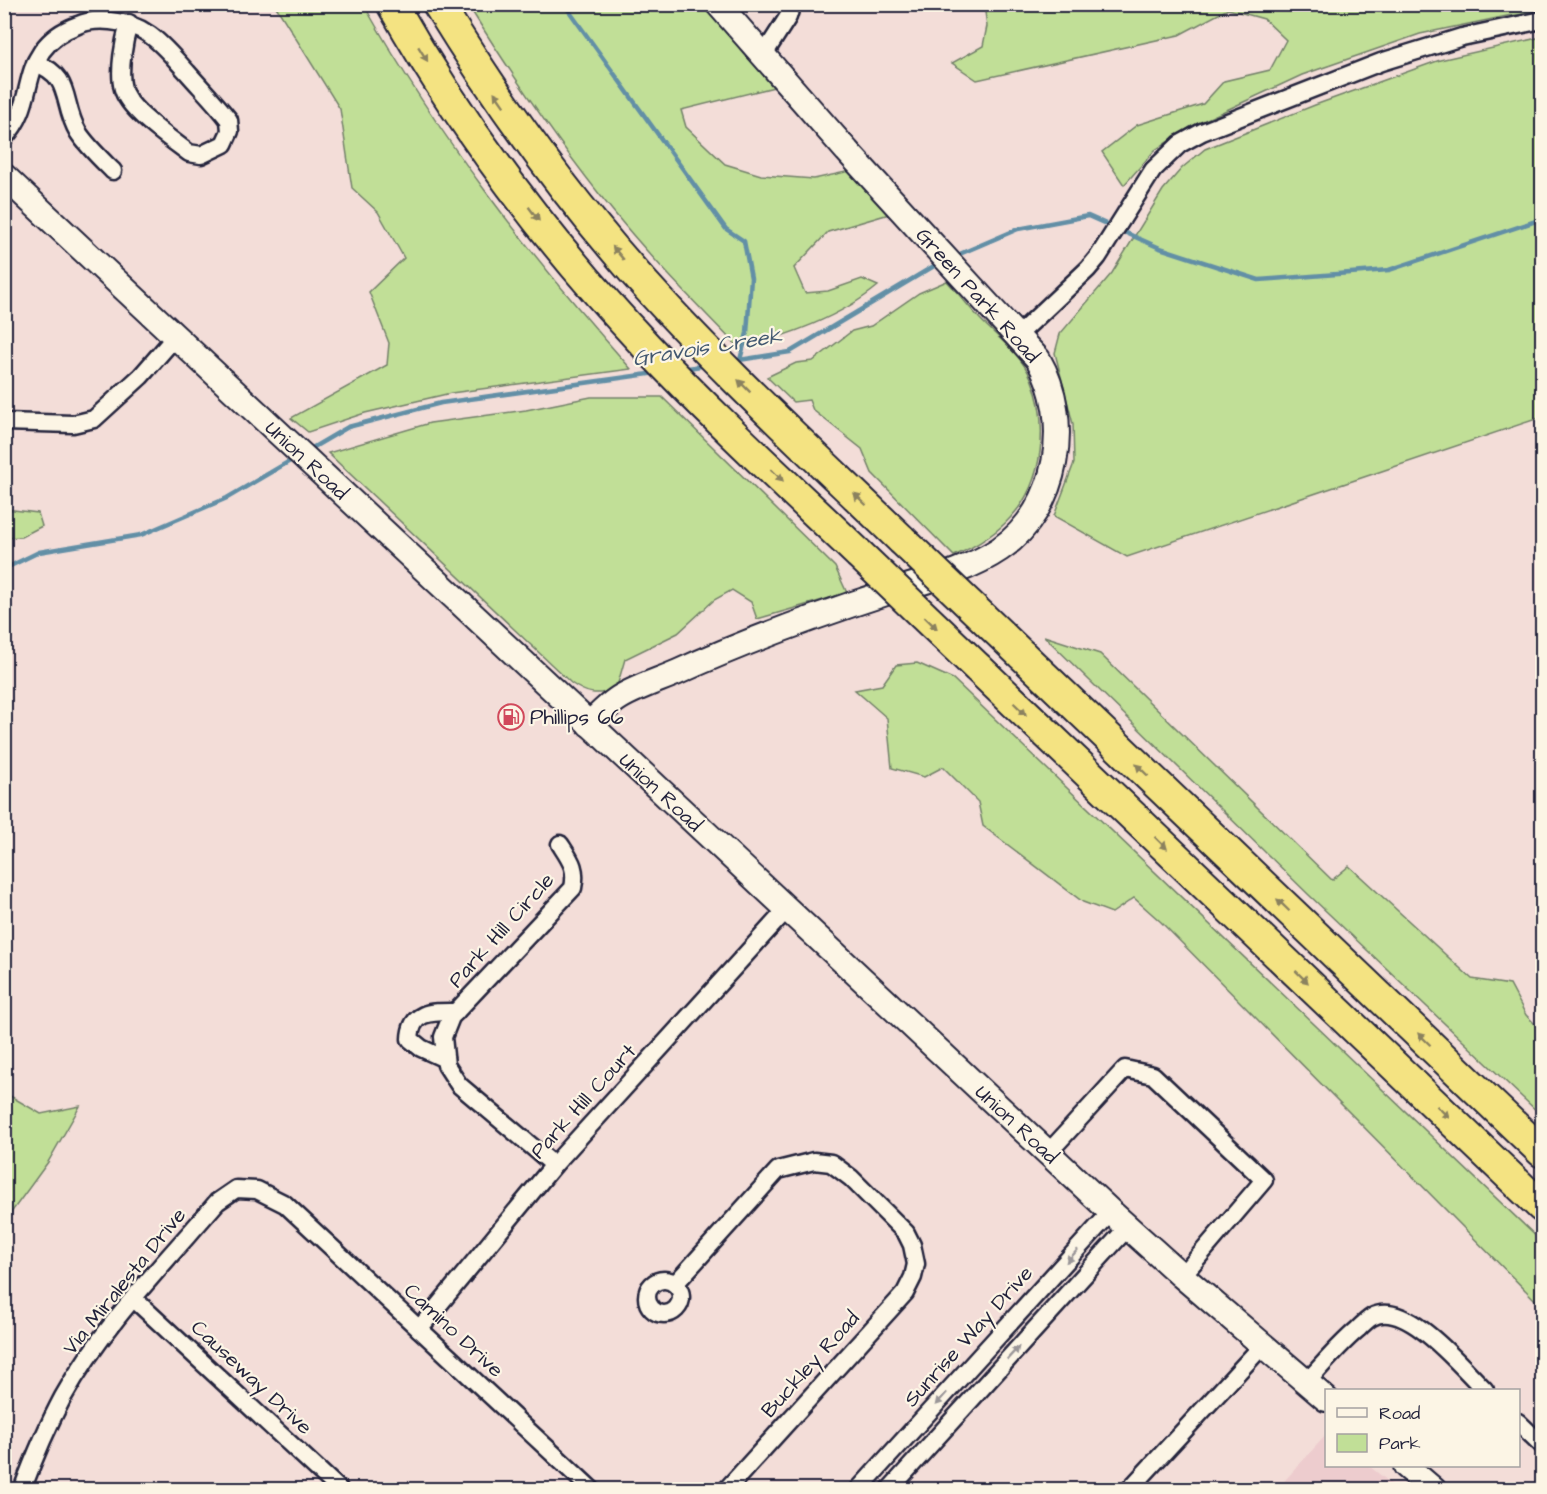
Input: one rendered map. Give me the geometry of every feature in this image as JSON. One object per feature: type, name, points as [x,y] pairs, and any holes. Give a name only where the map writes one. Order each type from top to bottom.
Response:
[{"type":"highway","points":[[392,4],[444,89],[491,157],[540,222],[609,306],[648,348],[735,435],[1542,1207]]},
{"type":"highway","points":[[438,4],[482,74],[529,142],[579,208],[700,343],[902,540],[1542,1152]]},
{"type":"main road","name":"Green Park Road","points":[[589,724],[617,699],[725,651],[790,625],[958,570],[999,550],[1015,538],[1036,512],[1044,497],[1055,454],[1057,428],[1051,386],[1038,359],[718,4]]},
{"type":"main road","name":"Union Road","points":[[4,176],[1120,1220],[1325,1398]]},
{"type":"main road","points":[[1407,1467],[1434,1490]]},
{"type":"street","points":[[763,56],[788,18],[792,4]]},
{"type":"street","points":[[4,138],[16,124],[23,109],[35,63],[42,50],[52,39],[67,29],[98,20],[129,23],[156,38],[229,120],[230,130],[224,144],[218,149],[201,155],[189,153],[127,99],[122,81],[125,38],[129,23]]},
{"type":"street","points":[[1017,336],[1088,269],[1153,170],[1180,144],[1221,124],[1381,62],[1462,37],[1542,20]]},
{"type":"street","points":[[35,63],[48,68],[63,85],[74,124],[113,171]]},
{"type":"street","points":[[4,422],[73,424],[94,419],[141,376],[175,337]]},
{"type":"street","name":"Park Hill Circle","points":[[554,1165],[459,1085],[446,1065],[443,1037],[451,1017],[573,888],[575,874],[573,867],[560,844]]},
{"type":"street","name":"Park Hill Court","points":[[419,1329],[554,1165],[787,909]]},
{"type":"street","name":"Park Hill Circle","points":[[446,1059],[421,1048],[410,1040],[411,1028],[419,1016],[429,1013],[456,1012]]},
{"type":"street","points":[[1048,1153],[1125,1070],[1153,1075],[1264,1180],[1182,1276]]},
{"type":"street","name":"Buckley Road","points":[[675,1284],[778,1170],[814,1161],[831,1163],[851,1178],[906,1233],[912,1245],[916,1264],[914,1277],[905,1293],[726,1490]]},
{"type":"street","name":"Via Miralesta Drive","points":[[22,1490],[39,1445],[64,1396],[98,1344],[217,1202],[236,1189],[257,1190],[285,1204]]},
{"type":"street","name":"Camino Drive","points":[[285,1204],[592,1490]]},
{"type":"street","points":[[889,1490],[1120,1220]]},
{"type":"street","name":"Sunrise Way Drive","points":[[858,1490],[1120,1220]]},
{"type":"street","name":"Causeway Drive","points":[[134,1299],[340,1490]]},
{"type":"street","points":[[1307,1382],[1345,1340],[1372,1317],[1383,1314],[1414,1323],[1433,1338],[1484,1389]]},
{"type":"street","points":[[1129,1490],[1263,1345]]},
{"type":"street","points":[[1520,1424],[1542,1445]]},
{"type":"shaded area","points":[[1325,1436],[1325,1467],[1370,1467],[1398,1489],[1277,1489]]},
{"type":"green space","points":[[275,5],[364,5],[423,102],[487,194],[593,326],[631,369],[451,393],[365,413],[308,432],[291,418],[387,365],[389,343],[369,292],[404,258],[378,212],[352,188],[340,109]]},
{"type":"green space","points":[[468,5],[702,5],[774,87],[681,110],[686,127],[725,164],[761,175],[814,179],[850,171],[889,214],[828,232],[794,268],[805,293],[828,291],[862,279],[878,286],[848,307],[812,324],[775,338],[738,347],[658,263],[592,185],[537,109]]},
{"type":"green space","points":[[984,5],[1542,5],[1542,12],[1507,16],[1420,34],[1302,75],[1192,126],[1155,150],[1124,185],[1102,152],[1137,125],[1203,104],[1224,81],[1270,70],[1286,40],[1264,19],[1228,9],[1179,35],[977,80],[952,63],[983,46],[987,26]]},
{"type":"green space","points":[[1542,37],[1542,417],[1127,557],[1054,516],[1074,463],[1073,424],[1055,353],[1060,334],[1112,273],[1163,190],[1182,168],[1205,149],[1315,105],[1440,60]]},
{"type":"green space","points":[[947,281],[980,319],[1015,353],[1026,369],[1037,395],[1041,432],[1037,469],[1022,503],[1011,517],[992,534],[954,556],[872,473],[862,449],[813,410],[809,400],[793,402],[767,377],[796,363],[813,361],[852,331],[871,326],[919,293]]},
{"type":"green space","points":[[591,397],[662,397],[835,567],[847,593],[757,619],[751,602],[732,590],[714,600],[678,633],[625,659],[616,690],[603,693],[587,692],[571,683],[328,453],[430,423],[526,410]]},
{"type":"green space","points":[[5,509],[38,513],[42,526],[21,537],[5,538]]},
{"type":"green space","points":[[1044,636],[1100,654],[1332,880],[1349,866],[1472,979],[1510,985],[1526,1015],[1542,1031],[1542,1116],[1309,895]]},
{"type":"green space","points":[[917,663],[953,679],[1542,1242],[1542,1307],[1161,922],[1134,898],[1112,913],[1083,902],[983,826],[978,802],[943,767],[924,777],[892,768],[887,718],[855,690],[882,685],[896,665]]},
{"type":"green space","points":[[5,1093],[41,1114],[80,1106],[48,1162],[5,1221]]},
{"type":"waterway","points":[[564,4],[726,229],[744,241],[751,278],[747,333],[740,360]]},
{"type":"waterway","name":"Gravois Creek","points":[[955,256],[1018,229],[1088,216],[1160,248],[1259,280],[1389,270],[1542,219]]},
{"type":"waterway","name":"Gravois Creek","points":[[733,361],[790,352],[939,263]]},
{"type":"waterway","name":"Gravois Creek","points":[[682,369],[707,365]]},
{"type":"waterway","name":"Gravois Creek","points":[[307,451],[348,427],[441,403],[656,373]]},
{"type":"waterway","name":"Gravois Creek","points":[[4,569],[39,552],[141,535],[227,498],[295,458]]},
{"type":"place","name":"Phillips 66","points":[[511,717]]}]
